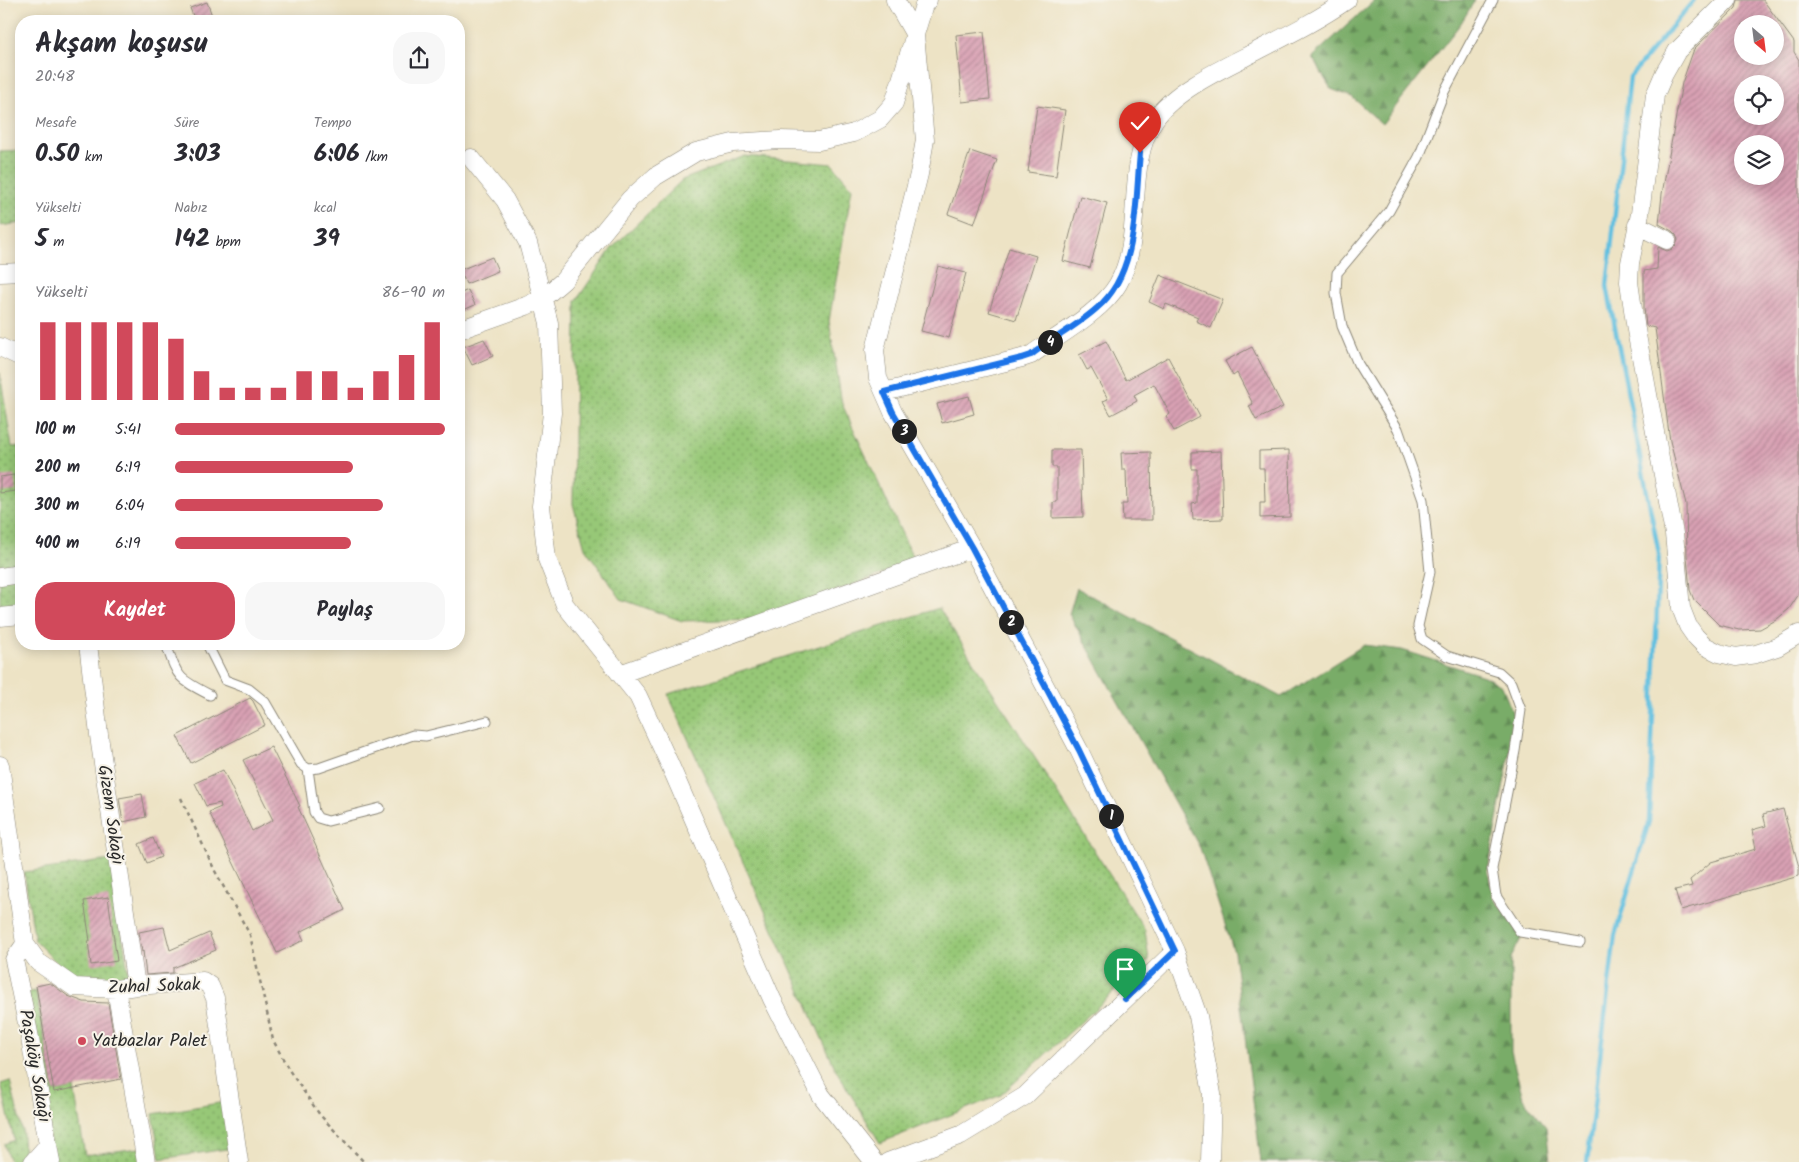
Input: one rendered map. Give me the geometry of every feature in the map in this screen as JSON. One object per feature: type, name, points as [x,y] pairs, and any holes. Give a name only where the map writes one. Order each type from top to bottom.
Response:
[{"type":"street","points":[[895,0],[915,35],[925,140],[875,350],[878,378],[893,412],[972,548],[1079,750],[1175,951],[1198,1016],[1212,1094],[1210,1162]]},
{"type":"street","points":[[465,328],[543,298],[563,281],[630,199],[656,176],[696,152],[733,143],[780,140],[819,141],[854,133],[880,119],[894,103],[924,5],[928,0]]},
{"type":"street","points":[[884,392],[1031,355],[1098,308],[1118,285],[1126,266],[1133,225],[1140,153],[1155,119],[1179,95],[1215,72],[1297,30],[1347,0]]},
{"type":"street","points":[[1728,0],[1677,51],[1658,88],[1630,263],[1629,282],[1639,348],[1674,534],[1681,608],[1688,626],[1706,646],[1719,653],[1736,658],[1776,647],[1799,634]]},
{"type":"street","points":[[471,158],[505,200],[528,243],[550,324],[552,414],[541,506],[547,559],[565,605],[638,696],[772,999],[821,1095],[874,1162]]},
{"type":"street","points":[[1637,225],[1667,240]]},
{"type":"street","points":[[0,273],[15,272]]},
{"type":"street","points":[[0,347],[15,354]]},
{"type":"street","points":[[620,674],[972,548]]},
{"type":"street","points":[[0,577],[15,575]]},
{"type":"street","points":[[0,617],[15,616]]},
{"type":"street","name":"Gizem Sokağı","points":[[89,650],[100,743],[136,986]]},
{"type":"street","points":[[0,765],[25,944]]},
{"type":"street","name":"Zuhal Sokak","points":[[25,944],[38,962],[74,987],[116,989],[203,981],[210,986],[215,998],[240,1162]]},
{"type":"street","name":"Paşaköy Sokağı","points":[[25,944],[14,960],[30,1038],[49,1153]]},
{"type":"street","points":[[888,1162],[961,1135],[1025,1096],[1175,951]]},
{"type":"street","points":[[116,989],[146,1162]]},
{"type":"street","points":[[33,1162],[49,1153]]},
{"type":"lane","points":[[1493,0],[1444,92],[1420,157],[1389,211],[1337,273],[1336,293],[1342,326],[1358,364],[1398,429],[1423,500],[1430,572],[1418,626],[1422,640],[1447,656],[1499,672],[1511,683],[1521,710],[1492,870],[1496,896],[1520,932],[1580,942]]},
{"type":"lane","points":[[168,650],[176,673],[187,683],[210,695]]},
{"type":"lane","points":[[210,650],[225,680],[249,690],[265,702],[301,764],[308,769],[318,768],[413,735],[426,736],[487,721]]},
{"type":"lane","points":[[308,769],[314,812],[318,818],[328,822],[380,808]]},
{"type":"path","points":[[181,798],[215,871],[250,935],[273,1040],[289,1070],[320,1115],[364,1162]]},
{"type":"green space","points":[[1375,0],[1475,0],[1461,23],[1382,124],[1352,97],[1331,89],[1312,57]]},
{"type":"green space","points":[[15,150],[15,224],[0,226],[0,151]]},
{"type":"green space","points":[[745,156],[832,164],[852,188],[829,321],[842,404],[915,562],[759,619],[682,621],[621,599],[585,548],[573,504],[576,301],[612,248],[682,180]]},
{"type":"green space","points":[[0,373],[12,447],[15,447],[15,608],[0,609]]},
{"type":"green space","points":[[1077,588],[1281,697],[1364,645],[1402,650],[1484,676],[1502,686],[1516,722],[1488,871],[1493,898],[1524,933],[1511,958],[1511,1052],[1523,1098],[1546,1127],[1550,1162],[1261,1162],[1234,952],[1200,848],[1069,614]]},
{"type":"green space","points":[[939,608],[1145,930],[1149,960],[1001,1095],[880,1143],[836,1070],[668,694]]},
{"type":"green space","points":[[111,860],[129,978],[75,981],[35,941],[24,872]]},
{"type":"green space","points":[[36,991],[54,1092],[74,1088],[85,1155],[139,1148],[142,1162],[53,1162],[28,992]]},
{"type":"green space","points":[[10,1081],[23,1134],[24,1162],[10,1162],[4,1144],[14,1140],[1,1084]]},
{"type":"green space","points":[[225,1102],[233,1148],[160,1159],[153,1114]]},
{"type":"building","points":[[1738,0],[1763,0],[1774,15],[1734,15],[1734,65],[1784,65],[1784,28],[1794,42],[1794,52],[1799,60],[1799,594],[1789,609],[1776,620],[1760,629],[1739,630],[1719,625],[1694,600],[1690,590],[1686,504],[1670,441],[1655,328],[1646,326],[1644,271],[1657,269],[1658,247],[1667,251],[1676,245],[1678,240],[1672,231],[1659,224],[1662,194],[1682,83],[1694,49],[1736,8]]},
{"type":"building","points":[[207,2],[212,15],[193,15],[190,8]]},
{"type":"building","points":[[984,32],[990,99],[962,102],[956,35]]},
{"type":"building","points":[[1037,106],[1065,110],[1056,176],[1028,172]]},
{"type":"building","points":[[970,151],[997,160],[974,224],[948,214]]},
{"type":"building","points":[[1080,196],[1107,203],[1090,268],[1063,261]]},
{"type":"building","points":[[1009,248],[1036,256],[1016,320],[989,312]]},
{"type":"building","points":[[492,257],[498,271],[466,284],[465,268]]},
{"type":"building","points":[[938,266],[966,273],[949,338],[921,331]]},
{"type":"building","points":[[1160,275],[1223,300],[1211,328],[1196,321],[1198,317],[1166,304],[1164,309],[1149,302]]},
{"type":"building","points":[[468,290],[475,305],[465,309],[465,291]]},
{"type":"building","points":[[484,339],[493,356],[472,365],[465,351],[465,346]]},
{"type":"building","points":[[1106,341],[1126,380],[1168,357],[1200,417],[1174,431],[1166,417],[1170,414],[1154,384],[1134,395],[1137,401],[1111,415],[1103,401],[1108,399],[1091,368],[1087,370],[1079,355]]},
{"type":"building","points":[[1252,347],[1283,407],[1256,420],[1249,406],[1253,404],[1237,373],[1233,376],[1225,361]]},
{"type":"building","points":[[969,396],[974,414],[942,423],[937,404]]},
{"type":"building","points":[[1052,450],[1081,450],[1083,517],[1053,518],[1053,502],[1057,502],[1057,467],[1052,467]]},
{"type":"building","points":[[1289,450],[1290,517],[1260,518],[1260,502],[1265,502],[1264,468],[1259,468],[1259,451]]},
{"type":"building","points":[[1221,451],[1223,519],[1193,520],[1192,504],[1197,503],[1197,469],[1192,469],[1192,452]]},
{"type":"building","points":[[1151,452],[1152,520],[1123,520],[1122,504],[1127,504],[1126,470],[1122,470],[1121,453]]},
{"type":"building","points":[[14,475],[15,491],[0,493],[0,477]]},
{"type":"building","points":[[250,698],[265,725],[191,763],[177,736]]},
{"type":"building","points":[[271,747],[300,806],[298,807],[345,910],[300,932],[304,940],[277,953],[209,812],[221,807],[220,803],[206,806],[195,783],[223,770],[252,831],[273,820],[243,760]]},
{"type":"building","points":[[142,794],[146,817],[123,822],[119,798]]},
{"type":"building","points":[[1783,809],[1799,867],[1799,876],[1681,910],[1675,890],[1692,886],[1690,880],[1711,862],[1756,849],[1752,830],[1766,826],[1763,814]]},
{"type":"building","points":[[153,838],[161,857],[147,863],[139,844]]},
{"type":"building","points":[[108,897],[117,961],[91,965],[88,941],[90,941],[84,901]]},
{"type":"building","points":[[164,927],[170,950],[209,933],[216,950],[173,968],[173,973],[146,975],[139,932]]},
{"type":"building","name":"Yatbazlar Palet","points":[[50,983],[68,996],[84,1002],[108,1003],[121,1079],[54,1092],[36,986]]},
{"type":"waterway","points":[[1587,1162],[1615,935],[1649,821],[1659,554],[1607,286],[1630,77],[1694,0]]},
{"type":"place","name":"Yatbazlar Palet","points":[[82,1041]]},
{"type":"route","points":[[1125,999],[1175,951],[1079,750],[972,548],[893,412],[884,392],[1031,355],[1098,308],[1118,285],[1126,266],[1133,225],[1140,153]]}]
